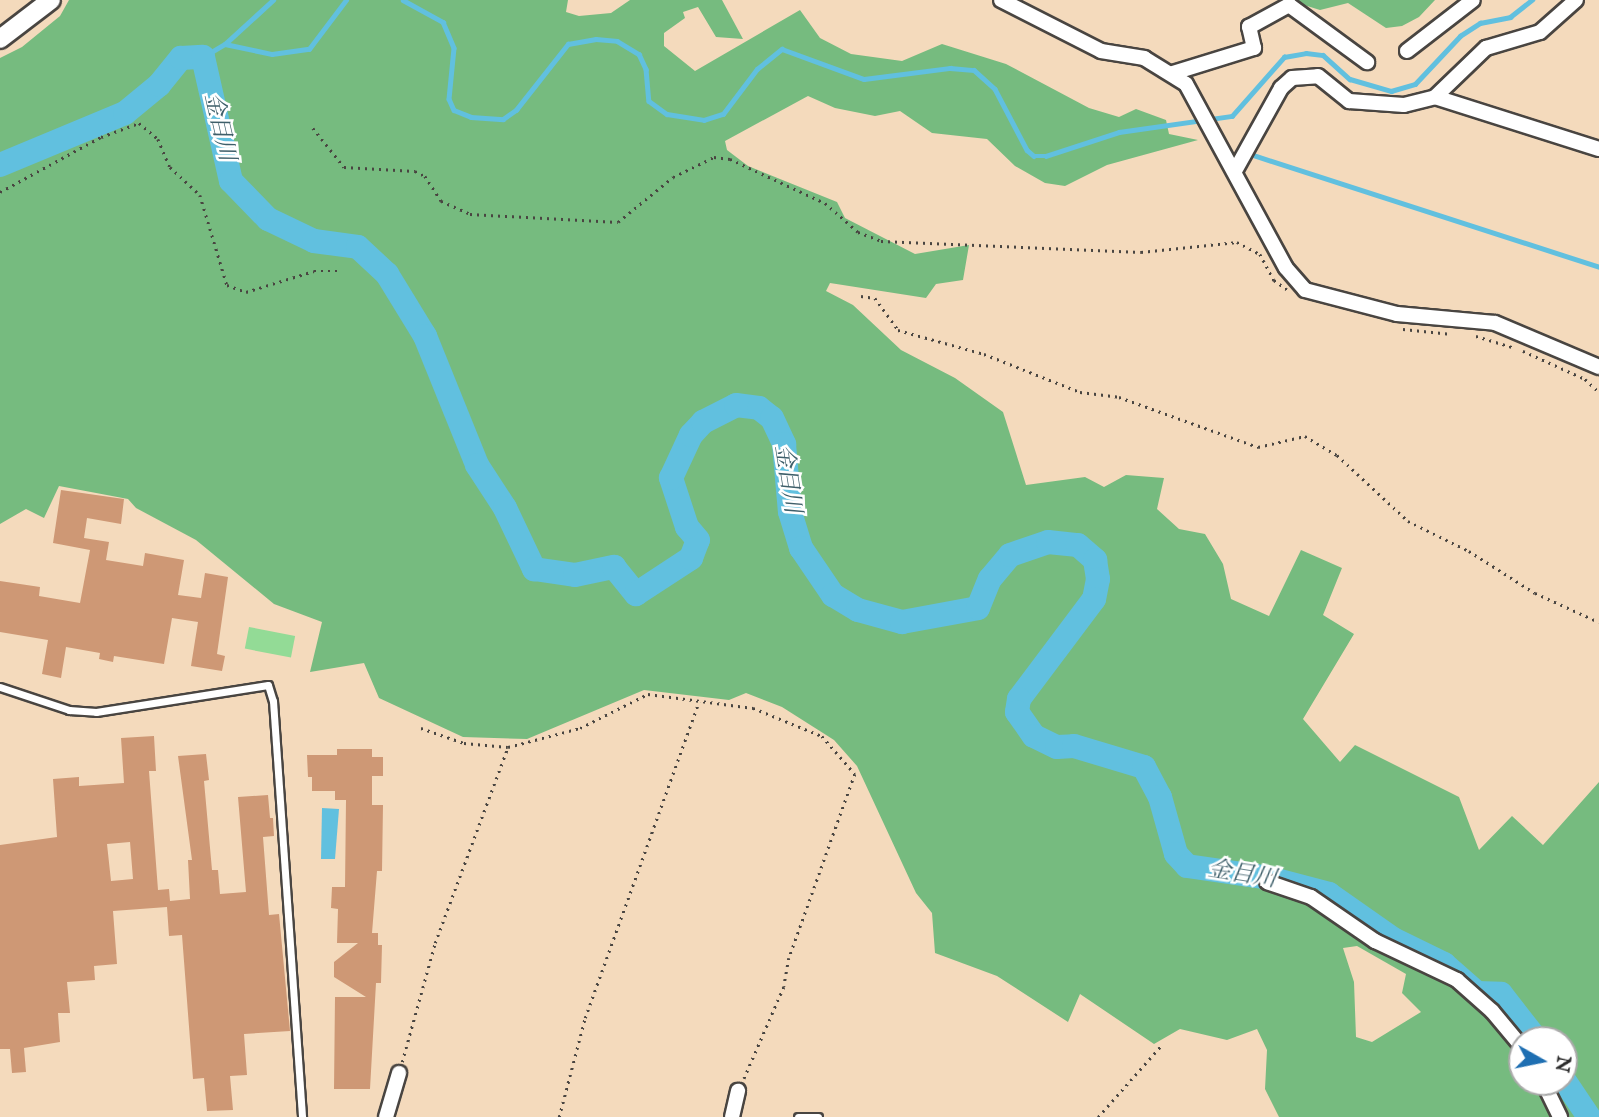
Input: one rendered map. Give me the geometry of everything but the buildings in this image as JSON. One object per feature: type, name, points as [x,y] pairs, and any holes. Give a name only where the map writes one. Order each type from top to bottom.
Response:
[{"type":"street","points":[[0,39],[34,17],[51,0]]},
{"type":"street","points":[[1001,0],[1101,51],[1144,58],[1173,74],[1202,108],[1286,268],[1305,290],[1396,314],[1495,323],[1599,367]]},
{"type":"street","points":[[1407,51],[1473,0]]},
{"type":"street","points":[[1435,97],[1486,48],[1540,32],[1576,0]]},
{"type":"street","points":[[1173,74],[1254,48],[1250,27],[1289,5],[1367,62]]},
{"type":"street","points":[[1236,169],[1281,88],[1292,78],[1318,76],[1349,101],[1385,107],[1435,97],[1599,149]]},
{"type":"street","points":[[1267,882],[1289,885],[1375,941],[1457,980],[1492,1011],[1508,1030]]},
{"type":"street","points":[[386,1117],[399,1073]]},
{"type":"street","points":[[732,1117],[738,1091]]},
{"type":"street","points":[[1550,1096],[1560,1117]]},
{"type":"lane","points":[[0,687],[69,710],[96,712],[268,685],[273,701],[302,1117]]},
{"type":"lane","points":[[798,1117],[818,1117]]},
{"type":"path","points":[[0,192],[101,137],[138,123],[153,134],[170,167],[200,195],[227,285],[246,292],[314,271],[342,271]]},
{"type":"path","points":[[313,128],[344,167],[415,171],[425,176],[441,201],[470,214],[618,222],[682,171],[713,157],[730,159],[825,203],[858,232],[881,241],[1141,252],[1237,242],[1260,254],[1281,289],[1305,290]]},
{"type":"path","points":[[861,296],[876,298],[898,330],[984,354],[1080,392],[1119,397],[1258,447],[1305,436],[1337,455],[1408,521],[1469,551],[1535,593],[1599,622]]},
{"type":"path","points":[[1391,326],[1483,337],[1585,379],[1599,392]]},
{"type":"path","points":[[422,728],[464,743],[508,747],[580,728],[648,694],[753,708],[822,736],[855,774],[789,958],[784,987],[738,1091]]},
{"type":"path","points":[[559,1117],[585,1018],[699,702]]},
{"type":"path","points":[[399,1073],[435,943],[508,747]]},
{"type":"path","points":[[1098,1117],[1160,1047]]},
{"type":"green space","points":[[69,0],[568,0],[566,12],[579,16],[611,13],[630,0],[722,0],[743,39],[716,37],[698,7],[683,12],[685,18],[664,33],[664,46],[695,71],[800,10],[820,38],[851,54],[902,61],[942,44],[1006,64],[1089,108],[1119,117],[1136,109],[1166,120],[1169,134],[1198,140],[1107,165],[1065,186],[1045,183],[1015,166],[987,139],[932,133],[900,111],[875,116],[835,108],[808,96],[725,141],[727,150],[748,166],[837,202],[845,218],[915,254],[969,245],[963,280],[936,284],[926,298],[830,283],[826,291],[853,305],[901,350],[955,378],[1003,412],[1026,485],[1085,477],[1104,487],[1126,475],[1164,478],[1157,509],[1179,529],[1205,534],[1223,564],[1231,599],[1269,616],[1301,550],[1342,568],[1323,615],[1354,634],[1303,719],[1340,762],[1355,745],[1459,797],[1479,850],[1512,816],[1543,845],[1599,782],[1599,1117],[1279,1117],[1265,1089],[1267,1050],[1257,1029],[1227,1040],[1180,1029],[1154,1044],[1080,994],[1068,1022],[997,976],[935,953],[932,913],[916,893],[857,766],[834,740],[782,707],[746,693],[729,700],[644,690],[527,739],[463,737],[379,698],[364,663],[310,672],[322,622],[274,604],[196,540],[136,508],[128,499],[59,486],[44,518],[26,509],[0,524],[0,58],[22,47],[60,16]],"holes":[[[1357,946],[1406,974],[1402,993],[1421,1012],[1372,1042],[1356,1037],[1354,982],[1343,948]]]},
{"type":"green space","points":[[1288,0],[1435,0],[1419,17],[1402,26],[1386,28],[1348,3],[1320,10]]},
{"type":"green space","points":[[249,627],[295,636],[291,658],[245,649]]},
{"type":"water","points":[[322,808],[339,809],[335,859],[321,859]]},
{"type":"waterway","points":[[225,44],[273,0]]},
{"type":"waterway","points":[[203,57],[225,44],[272,54],[309,49],[346,0]]},
{"type":"waterway","points":[[403,0],[443,22],[454,48],[449,99],[454,110],[471,117],[503,119],[516,110],[568,44],[596,39],[617,41],[639,54],[646,69],[649,101],[667,114],[704,120],[723,114],[757,69],[782,49],[864,79],[950,68],[974,70],[995,89],[1027,150],[1034,156],[1046,156],[1119,132],[1232,116],[1284,57],[1306,53],[1323,55],[1350,79],[1391,91],[1415,84],[1460,36],[1480,23],[1510,17],[1532,0]]},
{"type":"waterway","name":"金目川","points":[[0,165],[125,113],[159,85],[181,58],[203,57],[231,181],[268,219],[314,241],[358,247],[387,274],[425,336],[477,465],[505,508],[534,569],[575,575],[614,567],[636,594],[691,558],[698,540],[687,527],[671,478],[691,435],[703,422],[736,405],[759,408],[772,418],[784,444],[790,512],[801,548],[833,595],[858,610],[902,622],[978,608],[990,579],[1010,555],[1048,542],[1078,545],[1095,560],[1098,579],[1094,599],[1019,699],[1017,712],[1034,736],[1057,747],[1074,746],[1144,767],[1160,797],[1176,854],[1187,866],[1269,878],[1329,894],[1393,939],[1444,964],[1477,993],[1501,994],[1526,1026]]},
{"type":"waterway","points":[[1253,155],[1599,267]]},
{"type":"waterway","name":"金目川","points":[[1575,1096],[1589,1117]]}]
